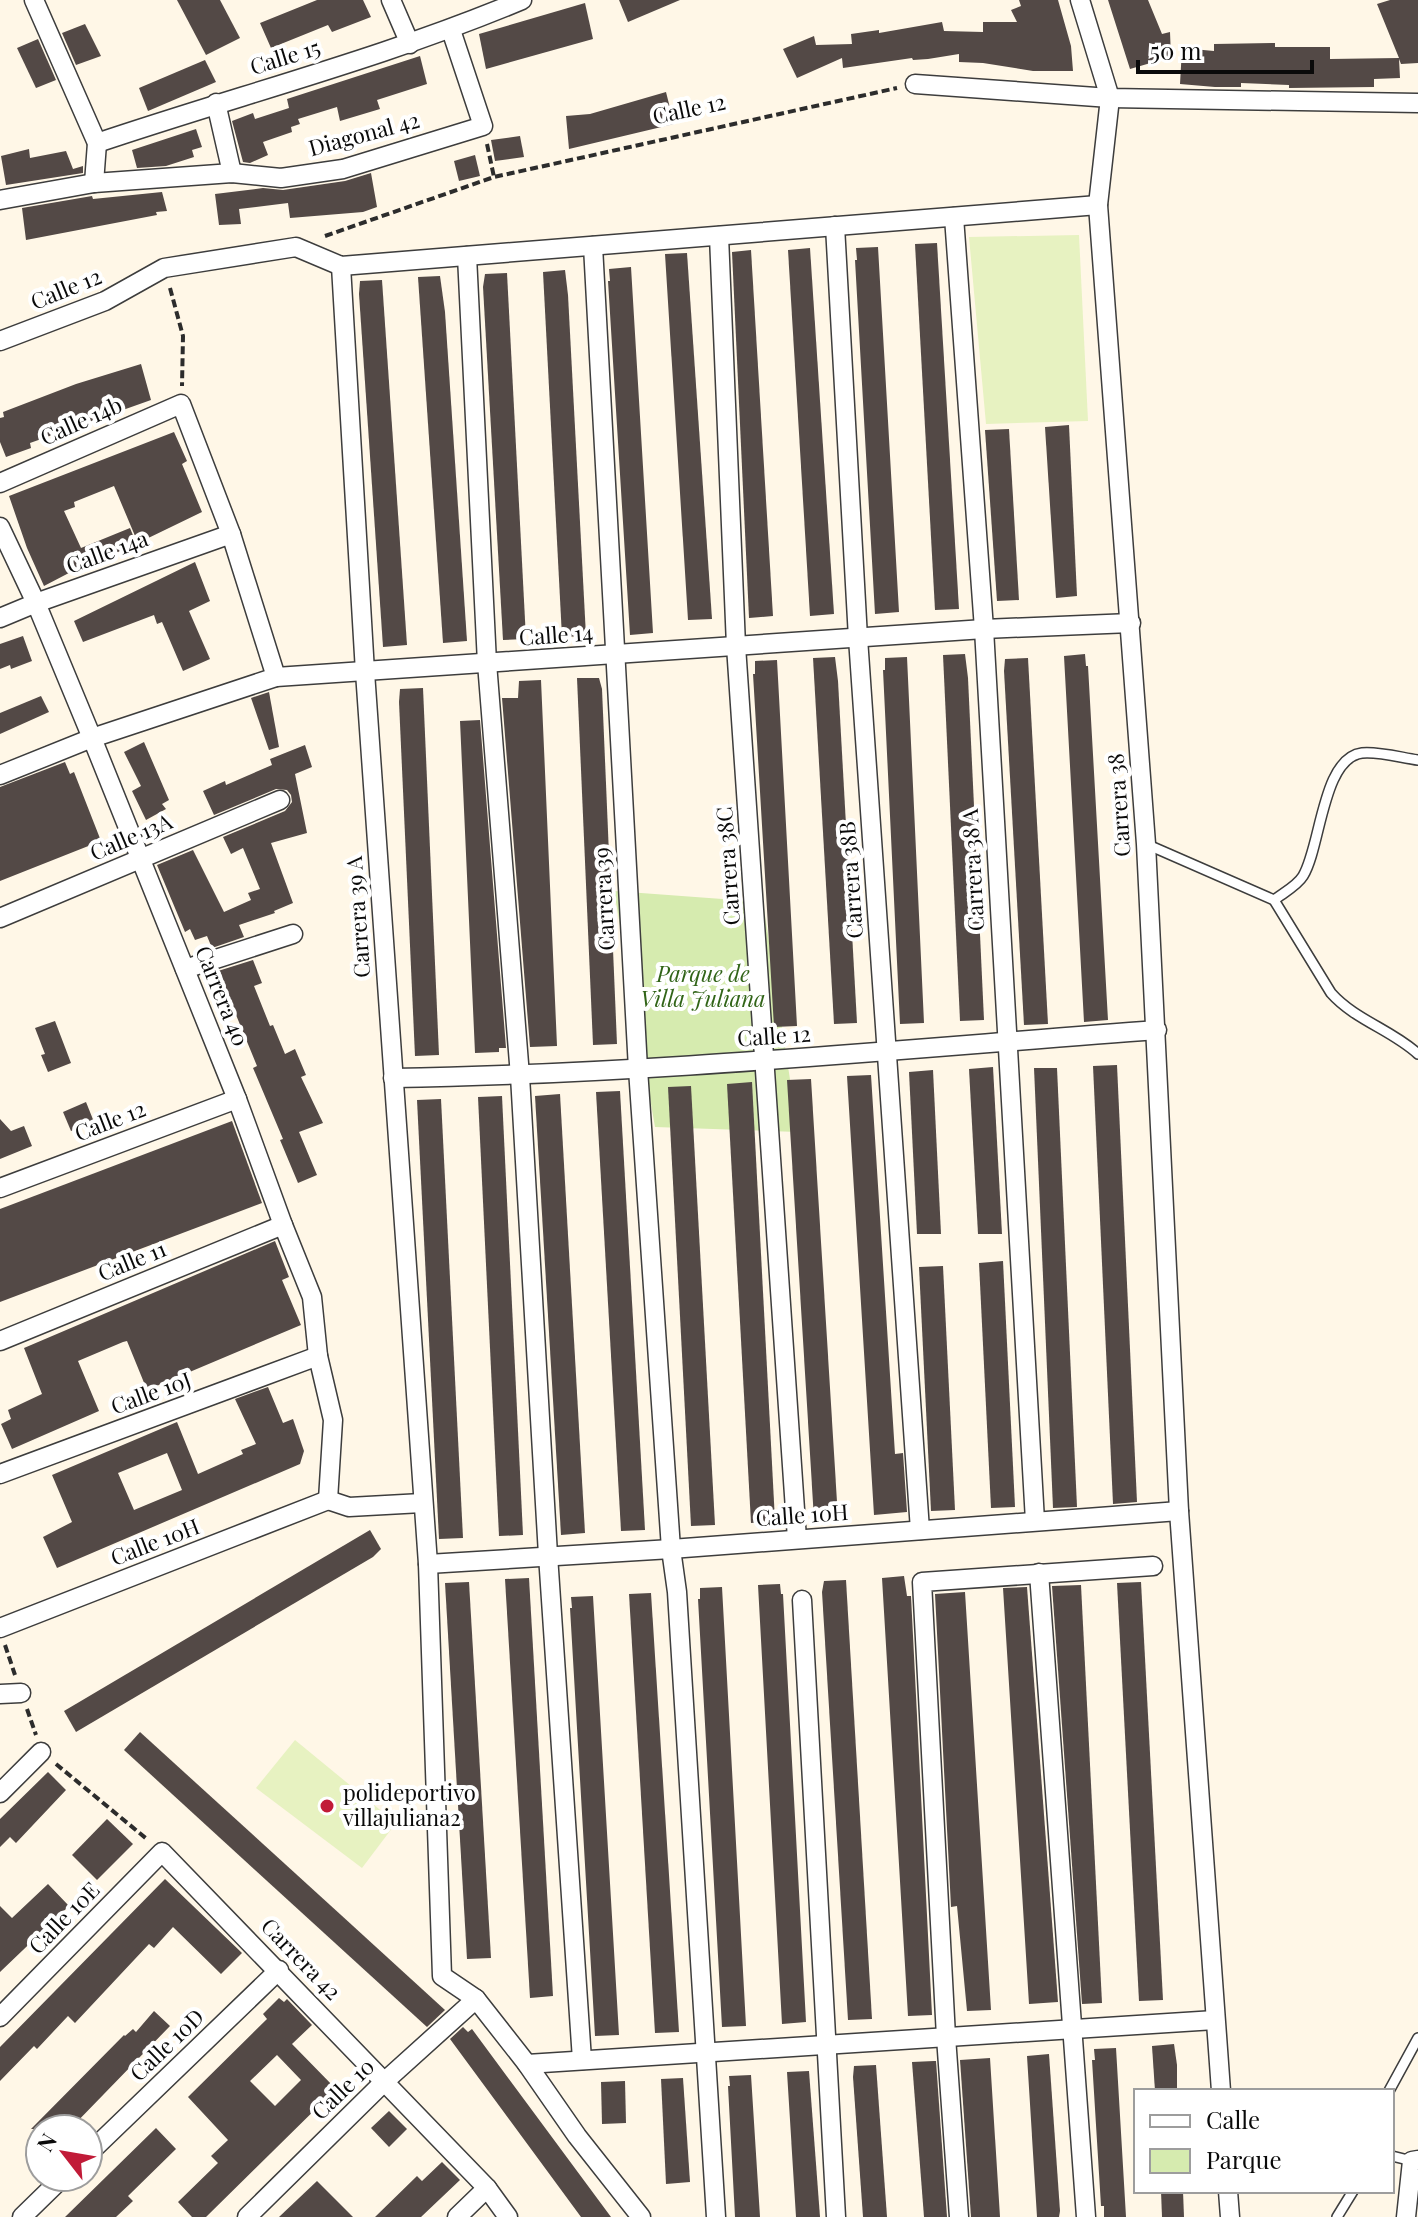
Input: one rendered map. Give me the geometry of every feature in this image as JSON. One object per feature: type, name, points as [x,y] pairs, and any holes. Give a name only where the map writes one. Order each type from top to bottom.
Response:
[{"type":"street","points":[[34,0],[97,143],[94,183]]},
{"type":"street","points":[[391,0],[410,44]]},
{"type":"street","name":"Calle 15","points":[[97,143],[410,44],[522,0]]},
{"type":"street","points":[[1080,0],[1110,98]]},
{"type":"street","points":[[451,30],[483,126]]},
{"type":"street","points":[[915,84],[1110,98],[1418,103]]},
{"type":"street","name":"Carrera 38","points":[[1110,98],[1098,205],[1146,844],[1179,1511],[1221,2089]]},
{"type":"street","points":[[0,200],[94,183],[232,173],[216,103]]},
{"type":"street","name":"Diagonal 42","points":[[232,173],[281,178],[343,169],[483,126]]},
{"type":"street","points":[[296,247],[341,266],[1098,205]]},
{"type":"street","name":"Carrera 38 A","points":[[954,217],[984,629],[1035,1521]]},
{"type":"street","name":"Carrera 38B","points":[[835,226],[858,638],[920,1530]]},
{"type":"street","name":"Carrera 38C","points":[[719,236],[736,646],[797,1539]]},
{"type":"street","name":"Carrera 39","points":[[593,246],[638,1069],[671,1549],[677,1592],[716,2217]]},
{"type":"street","name":"Calle 12","points":[[0,341],[105,301],[164,268],[296,247]]},
{"type":"street","points":[[467,256],[487,663],[520,1076],[582,2060]]},
{"type":"street","name":"Carrera 39 A","points":[[341,266],[365,672],[428,1564],[442,1976],[476,1999]]},
{"type":"street","points":[[181,404],[231,534],[276,677]]},
{"type":"street","name":"Calle 14b","points":[[0,483],[181,404]]},
{"type":"street","name":"Carrera 40","points":[[0,527],[36,603],[92,738],[237,1099],[312,1297],[318,1356],[333,1420],[328,1500]]},
{"type":"street","name":"Calle 14a","points":[[0,618],[231,534]]},
{"type":"street","name":"Calle 14","points":[[0,775],[92,738],[276,677],[984,629],[1131,623]]},
{"type":"street","name":"Calle 13A","points":[[0,918],[280,800]]},
{"type":"street","points":[[185,969],[293,934]]},
{"type":"street","name":"Calle 12","points":[[393,1078],[520,1076],[766,1061],[1157,1030]]},
{"type":"street","name":"Calle 12","points":[[0,1188],[237,1099]]},
{"type":"street","name":"Calle 11","points":[[0,1341],[283,1225]]},
{"type":"street","name":"Calle 10J","points":[[0,1474],[318,1356]]},
{"type":"street","points":[[328,1500],[349,1507],[422,1503]]},
{"type":"street","name":"Calle 10H","points":[[0,1628],[328,1500]]},
{"type":"street","name":"Calle 10H","points":[[428,1564],[1179,1511]]},
{"type":"street","points":[[959,2217],[946,2037],[922,1582],[1153,1566]]},
{"type":"street","points":[[1039,1573],[1086,2217]]},
{"type":"street","points":[[802,1600],[836,2217]]},
{"type":"street","points":[[0,1694],[21,1693]]},
{"type":"street","points":[[0,1793],[41,1752]]},
{"type":"street","name":"Carrera 42","points":[[162,1852],[487,2188],[508,2217]]},
{"type":"street","name":"Calle 10E","points":[[0,2017],[162,1852]]},
{"type":"street","name":"Calle 10D","points":[[104,2139],[279,1970]]},
{"type":"street","points":[[476,1999],[641,2217]]},
{"type":"street","name":"Calle 10","points":[[247,2217],[384,2082],[476,1999]]},
{"type":"street","points":[[527,2064],[1215,2020]]},
{"type":"street","points":[[1406,2217],[1415,2160]]},
{"type":"street","points":[[457,2217],[487,2188]]},
{"type":"street","points":[[22,2217],[47,2193]]},
{"type":"street","points":[[1228,2193],[1230,2217]]},
{"type":"lane","points":[[1274,900],[1301,880],[1313,857],[1329,788],[1341,764],[1361,752],[1418,760]]},
{"type":"lane","points":[[1146,844],[1274,900],[1331,993],[1341,1004],[1418,1054]]},
{"type":"lane","points":[[1390,2089],[1418,2038]]},
{"type":"lane","points":[[1394,2156],[1415,2160]]},
{"type":"lane","points":[[1337,2217],[1352,2193]]},
{"type":"path","name":"Calle 12","points":[[296,247],[494,177],[915,84]]},
{"type":"path","points":[[483,126],[494,177]]},
{"type":"path","points":[[164,268],[183,336],[181,404]]},
{"type":"path","points":[[41,1752],[162,1852]]},
{"type":"green space","points":[[1079,235],[1088,421],[986,424],[969,237]]},
{"type":"green space","name":"Parque de Villa Juliana","points":[[614,891],[763,902],[798,1132],[655,1127]]},
{"type":"green space","name":"polideportivo villajuliana2","points":[[295,1740],[396,1823],[362,1868],[256,1788]]},
{"type":"building","points":[[177,0],[220,0],[240,38],[206,55]]},
{"type":"building","points":[[317,0],[363,0],[371,17],[332,32],[328,25],[271,48],[260,23]]},
{"type":"building","points":[[619,0],[680,0],[628,22]]},
{"type":"building","points":[[1019,0],[1058,0],[1071,46],[1073,71],[1033,71],[959,62],[959,54],[843,68],[842,58],[797,78],[783,49],[814,36],[816,45],[852,44],[851,34],[879,30],[879,33],[942,22],[944,31],[983,32],[983,22],[1017,22],[1011,10],[1021,6]]},
{"type":"building","points":[[1108,0],[1148,0],[1162,34],[1170,32],[1171,57],[1130,69]]},
{"type":"building","points":[[1390,0],[1418,0],[1418,63],[1401,64],[1399,59],[1400,78],[1374,79],[1374,87],[1289,88],[1289,85],[1241,83],[1241,87],[1215,87],[1180,84],[1182,48],[1214,51],[1214,44],[1275,43],[1275,47],[1330,47],[1330,59],[1399,58],[1377,4]]},
{"type":"building","points":[[585,3],[593,39],[486,69],[479,34]]},
{"type":"building","points":[[85,24],[101,56],[76,65],[62,33]]},
{"type":"building","points":[[38,39],[56,80],[36,88],[17,48]]},
{"type":"building","points":[[420,56],[427,84],[377,100],[380,109],[340,121],[337,107],[298,119],[300,124],[291,127],[292,132],[263,142],[268,155],[250,163],[243,162],[232,121],[253,113],[255,119],[289,108],[287,99]]},
{"type":"building","points":[[205,60],[216,82],[148,111],[139,88]]},
{"type":"building","points":[[666,92],[674,124],[569,149],[566,116],[590,114]]},
{"type":"building","points":[[196,129],[202,147],[192,150],[194,157],[166,166],[137,168],[132,150]]},
{"type":"building","points":[[520,136],[524,157],[495,161],[491,140]]},
{"type":"building","points":[[29,149],[30,158],[66,151],[73,169],[83,166],[83,173],[6,185],[1,156]]},
{"type":"building","points":[[475,155],[480,176],[459,181],[454,161]]},
{"type":"building","points":[[371,173],[377,207],[363,212],[290,218],[288,203],[239,209],[241,224],[219,225],[215,194],[263,188],[283,190],[345,181]]},
{"type":"building","points":[[162,192],[167,211],[156,212],[157,215],[26,240],[22,208],[92,196],[93,199]]},
{"type":"building","points":[[937,243],[959,609],[935,610],[915,244]]},
{"type":"building","points":[[878,247],[899,612],[875,614],[855,260],[856,248]]},
{"type":"building","points":[[810,248],[834,614],[810,616],[788,250]]},
{"type":"building","points":[[751,250],[773,616],[749,618],[732,252]]},
{"type":"building","points":[[687,253],[712,619],[688,620],[665,254]]},
{"type":"building","points":[[631,267],[653,633],[630,635],[608,281],[609,269]]},
{"type":"building","points":[[565,270],[586,636],[562,637],[543,272]]},
{"type":"building","points":[[507,273],[526,639],[503,640],[483,287],[485,274]]},
{"type":"building","points":[[440,276],[467,641],[443,643],[418,277]]},
{"type":"building","points":[[382,280],[407,645],[383,647],[359,294],[360,281]]},
{"type":"building","points":[[141,364],[151,400],[30,443],[31,448],[6,457],[0,442],[3,412],[76,384]]},
{"type":"building","points":[[1069,425],[1077,596],[1056,598],[1045,427]]},
{"type":"building","points":[[1009,429],[1019,600],[997,601],[985,430]]},
{"type":"building","points":[[174,432],[187,461],[182,464],[202,512],[138,543],[114,486],[74,502],[75,507],[64,511],[81,548],[130,528],[137,545],[88,563],[44,586],[9,496]]},
{"type":"building","points":[[195,562],[210,601],[189,611],[210,659],[183,671],[162,622],[157,624],[154,615],[83,642],[74,621]]},
{"type":"building","points":[[23,636],[32,661],[11,669],[10,665],[0,669],[0,644]]},
{"type":"building","points":[[965,654],[984,1020],[960,1021],[943,655]]},
{"type":"building","points":[[1085,654],[1108,1020],[1084,1022],[1064,656]]},
{"type":"building","points":[[835,657],[857,1023],[834,1024],[813,658]]},
{"type":"building","points":[[907,657],[924,1023],[900,1024],[883,670],[885,658]]},
{"type":"building","points":[[1028,658],[1048,1024],[1024,1025],[1004,671],[1005,659]]},
{"type":"building","points":[[777,660],[797,1026],[774,1027],[753,674],[755,661]]},
{"type":"building","points":[[577,678],[599,678],[602,689],[617,1044],[593,1045]]},
{"type":"building","points":[[541,680],[557,1046],[530,1047],[502,698],[518,698],[519,681]]},
{"type":"building","points":[[423,688],[439,1055],[415,1056],[399,702],[400,689]]},
{"type":"building","points":[[269,692],[279,747],[269,750],[251,698]]},
{"type":"building","points":[[41,696],[49,712],[0,734],[0,713]]},
{"type":"building","points":[[480,720],[506,1048],[499,1048],[499,1052],[475,1053],[460,721]]},
{"type":"building","points":[[144,742],[169,800],[162,804],[166,809],[146,820],[132,791],[141,786],[124,752]]},
{"type":"building","points":[[305,745],[312,767],[295,774],[307,833],[271,843],[293,903],[275,913],[239,925],[244,937],[212,948],[207,936],[195,940],[190,929],[185,932],[157,865],[193,850],[224,912],[251,900],[248,893],[260,889],[243,848],[231,854],[223,837],[285,811],[292,802],[291,795],[287,790],[276,789],[214,815],[203,791],[225,781],[226,785],[272,765],[270,759]]},
{"type":"building","points":[[65,762],[70,774],[74,772],[101,841],[0,881],[0,787]]},
{"type":"building","points":[[253,960],[262,983],[254,986],[270,1026],[273,1025],[285,1054],[295,1049],[306,1075],[301,1077],[323,1123],[299,1132],[317,1175],[298,1183],[253,1068],[257,1066],[218,971]]},
{"type":"building","points":[[55,1021],[71,1063],[48,1072],[35,1028]]},
{"type":"building","points":[[1117,1065],[1137,1502],[1113,1504],[1093,1066]]},
{"type":"building","points":[[993,1067],[1002,1234],[978,1234],[969,1069]]},
{"type":"building","points":[[1034,1068],[1057,1068],[1077,1507],[1053,1508]]},
{"type":"building","points":[[933,1070],[941,1234],[917,1234],[909,1072]]},
{"type":"building","points":[[871,1075],[895,1454],[903,1453],[907,1512],[874,1515],[847,1076]]},
{"type":"building","points":[[811,1079],[838,1518],[814,1519],[787,1080]]},
{"type":"building","points":[[752,1082],[775,1521],[751,1523],[727,1084]]},
{"type":"building","points":[[691,1086],[715,1525],[691,1526],[668,1087]]},
{"type":"building","points":[[620,1091],[645,1530],[621,1531],[596,1092]]},
{"type":"building","points":[[560,1094],[585,1533],[561,1535],[535,1096]]},
{"type":"building","points":[[502,1096],[523,1535],[499,1536],[478,1097]]},
{"type":"building","points":[[441,1099],[463,1538],[439,1539],[417,1100]]},
{"type":"building","points":[[86,1102],[94,1122],[71,1131],[63,1112]]},
{"type":"building","points":[[0,1119],[11,1131],[24,1126],[32,1146],[0,1159]]},
{"type":"building","points":[[232,1121],[262,1203],[0,1302],[0,1209]]},
{"type":"building","points":[[275,1241],[289,1277],[282,1280],[301,1325],[147,1390],[127,1341],[78,1361],[99,1411],[12,1449],[1,1424],[11,1419],[8,1410],[42,1394],[24,1348]]},
{"type":"building","points":[[1003,1261],[1015,1507],[991,1508],[979,1263]]},
{"type":"building","points":[[943,1266],[955,1510],[931,1511],[919,1267]]},
{"type":"building","points":[[268,1387],[283,1423],[293,1419],[304,1451],[300,1464],[57,1568],[43,1537],[72,1522],[52,1475],[177,1422],[198,1474],[243,1454],[241,1450],[256,1444],[235,1399]],"holes":[[[167,1453],[182,1490],[134,1510],[118,1473]]]},
{"type":"building","points":[[370,1530],[381,1549],[373,1557],[76,1732],[64,1711]]},
{"type":"building","points":[[904,1576],[907,1596],[911,1596],[932,2015],[908,2016],[882,1578]]},
{"type":"building","points":[[529,1578],[553,1996],[530,1998],[505,1579]]},
{"type":"building","points":[[846,1580],[872,2019],[848,2020],[822,1592],[824,1581]]},
{"type":"building","points":[[469,1582],[491,1958],[467,1959],[445,1583]]},
{"type":"building","points":[[1141,1582],[1163,2000],[1139,2001],[1117,1583]]},
{"type":"building","points":[[780,1584],[783,1594],[806,2022],[782,2024],[758,1585]]},
{"type":"building","points":[[1081,1585],[1102,2003],[1082,2004],[1052,1586]]},
{"type":"building","points":[[722,1587],[746,2026],[722,2027],[698,1599],[700,1588]]},
{"type":"building","points":[[1027,1587],[1058,2002],[1029,2004],[1003,1588]]},
{"type":"building","points":[[965,1592],[991,2010],[967,2011],[957,1906],[951,1907],[935,1594]]},
{"type":"building","points":[[651,1593],[679,2032],[655,2033],[629,1594]]},
{"type":"building","points":[[593,1596],[619,2035],[595,2036],[570,1608],[571,1597]]},
{"type":"building","points":[[140,1732],[445,2010],[427,2027],[124,1750]]},
{"type":"building","points":[[48,1772],[66,1790],[16,1843],[10,1837],[0,1847],[0,1819]]},
{"type":"building","points":[[107,1819],[133,1844],[97,1880],[72,1855]]},
{"type":"building","points":[[165,1879],[242,1953],[221,1974],[173,1927],[154,1948],[149,1944],[75,2023],[68,2016],[37,2049],[34,2046],[0,2081],[0,2047]]},
{"type":"building","points":[[48,1884],[69,1906],[0,1972],[0,1906],[12,1918]]},
{"type":"building","points":[[279,1998],[284,2002],[287,1999],[312,2025],[292,2044],[336,2089],[206,2217],[192,2217],[178,2202],[218,2163],[211,2156],[228,2140],[188,2097],[267,2019],[263,2014]],"holes":[[[277,2055],[301,2080],[275,2106],[250,2081]]]},
{"type":"building","points":[[154,2011],[170,2026],[86,2113],[47,2113],[124,2035],[133,2029],[136,2032]]},
{"type":"building","points":[[463,2027],[468,2032],[472,2029],[611,2217],[581,2217],[450,2039]]},
{"type":"building","points":[[1174,2044],[1177,2089],[1155,2089],[1152,2046]]},
{"type":"building","points":[[1116,2048],[1126,2217],[1104,2217],[1092,2060],[1095,2060],[1094,2049]]},
{"type":"building","points":[[1049,2054],[1060,2211],[1059,2217],[1037,2217],[1027,2056]]},
{"type":"building","points":[[990,2058],[1000,2217],[971,2217],[960,2060]]},
{"type":"building","points":[[936,2061],[947,2217],[924,2217],[912,2062]]},
{"type":"building","points":[[876,2065],[887,2217],[863,2217],[853,2077],[854,2066]]},
{"type":"building","points":[[809,2071],[820,2217],[796,2217],[787,2072]]},
{"type":"building","points":[[751,2075],[760,2217],[735,2217],[729,2076]]},
{"type":"building","points":[[683,2078],[690,2182],[666,2184],[661,2079]]},
{"type":"building","points":[[625,2081],[626,2123],[602,2124],[601,2082]]},
{"type":"building","points":[[389,2111],[407,2129],[389,2147],[371,2128]]},
{"type":"building","points":[[156,2128],[176,2149],[128,2196],[133,2201],[116,2217],[65,2217],[90,2193],[104,2193],[104,2179]]},
{"type":"building","points":[[442,2162],[460,2180],[421,2217],[375,2217],[417,2176],[422,2181]]},
{"type":"building","points":[[317,2181],[353,2217],[279,2217]]},
{"type":"building","points":[[1161,2193],[1183,2193],[1184,2217],[1162,2217]]},
{"type":"place","name":"polideportivo villajuliana2","points":[[327,1806]]}]
